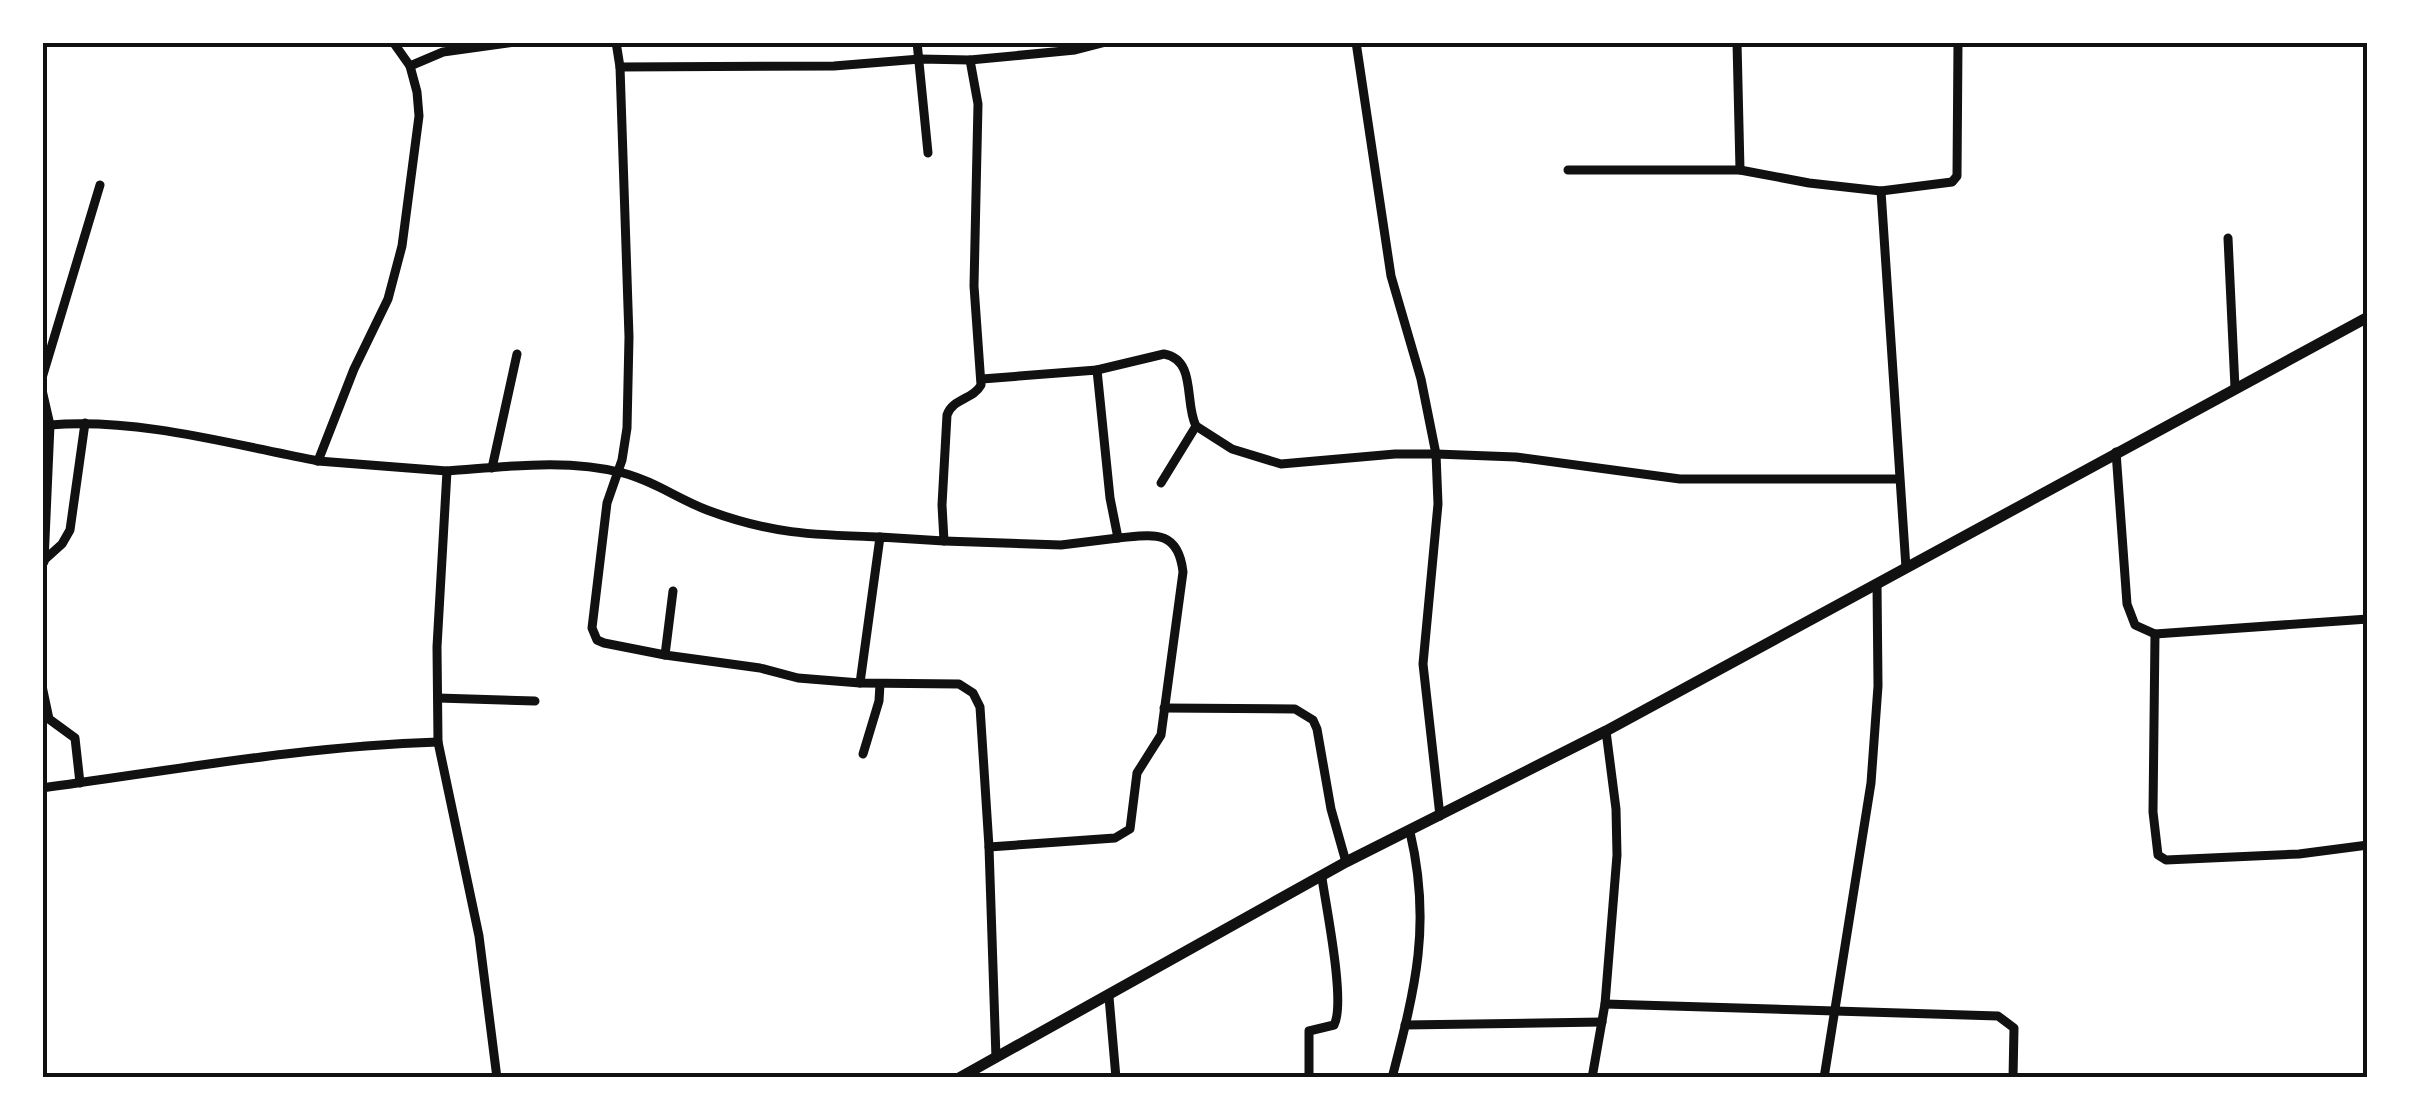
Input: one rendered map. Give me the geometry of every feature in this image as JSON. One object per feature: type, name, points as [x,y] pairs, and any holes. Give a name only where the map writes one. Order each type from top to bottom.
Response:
[{"type":"street","points":[[318,461],[354,368],[388,299],[402,246],[419,116],[418,92],[410,66],[392,42]]},
{"type":"street","points":[[410,66],[443,52],[515,42]]},
{"type":"street","points":[[616,42],[630,337],[626,445],[608,502],[593,635],[604,643],[760,668],[798,678],[860,684],[959,684],[973,693],[980,706],[989,847],[996,1058]]},
{"type":"street","points":[[917,42],[928,153]]},
{"type":"street","points":[[620,67],[834,66],[920,59],[970,60],[1075,50],[1106,42]]},
{"type":"street","points":[[1356,42],[1391,276],[1436,454],[1438,504],[1423,664],[1440,816]]},
{"type":"street","points":[[1737,42],[1740,170]]},
{"type":"street","points":[[1568,170],[1740,170],[1809,184],[1881,191],[1948,184],[1958,176],[1958,42]]},
{"type":"street","points":[[944,542],[947,415],[953,405],[977,392],[982,378],[974,286],[978,104],[970,60]]},
{"type":"street","points":[[42,378],[100,185]]},
{"type":"street","points":[[1881,191],[1906,568]]},
{"type":"street","points":[[2228,238],[2235,388]]},
{"type":"street","points":[[960,1078],[1346,862],[1606,730],[2368,317]]},
{"type":"street","points":[[492,468],[517,354]]},
{"type":"street","points":[[982,378],[1097,370],[1164,354],[1172,356],[1183,366],[1196,426],[1162,483]]},
{"type":"street","points":[[1097,370],[1118,538]]},
{"type":"street","points":[[42,390],[50,425],[43,562]]},
{"type":"street","points":[[43,562],[70,530],[85,423]]},
{"type":"street","points":[[50,425],[143,426],[318,461],[374,468],[595,467],[653,482],[702,508],[790,534],[1061,546],[1157,534],[1165,537],[1182,559],[1183,572],[1161,734],[1137,773],[1131,824],[1126,834],[989,847]]},
{"type":"street","points":[[1196,426],[1232,448],[1281,464],[1436,454],[1516,457],[1680,479],[1898,479]]},
{"type":"street","points":[[2116,452],[2127,604],[2135,625],[2155,634],[2368,619]]},
{"type":"street","points":[[447,470],[437,647],[438,742],[479,936],[497,1078]]},
{"type":"street","points":[[860,684],[880,538]]},
{"type":"street","points":[[1824,1078],[1870,783],[1878,686],[1877,584]]},
{"type":"street","points":[[665,654],[673,590]]},
{"type":"street","points":[[2155,634],[2153,812],[2158,855],[2166,860],[2234,858],[2368,845]]},
{"type":"street","points":[[862,754],[880,701],[880,684]]},
{"type":"street","points":[[42,686],[50,719],[75,738],[80,783]]},
{"type":"street","points":[[438,698],[534,700]]},
{"type":"street","points":[[1164,708],[1295,709],[1306,714],[1317,730],[1346,862]]},
{"type":"street","points":[[1592,1078],[1606,1004],[1617,856],[1616,808],[1606,730]]},
{"type":"street","points":[[42,788],[322,749],[438,742]]},
{"type":"street","points":[[1392,1078],[1419,967],[1421,893],[1410,832]]},
{"type":"street","points":[[1309,1078],[1309,1031],[1334,1025],[1337,1018],[1336,979],[1322,878]]},
{"type":"street","points":[[1109,997],[1116,1078]]},
{"type":"street","points":[[1606,1004],[1998,1016],[2014,1028],[2013,1078]]},
{"type":"street","points":[[1405,1025],[1602,1022]]}]
